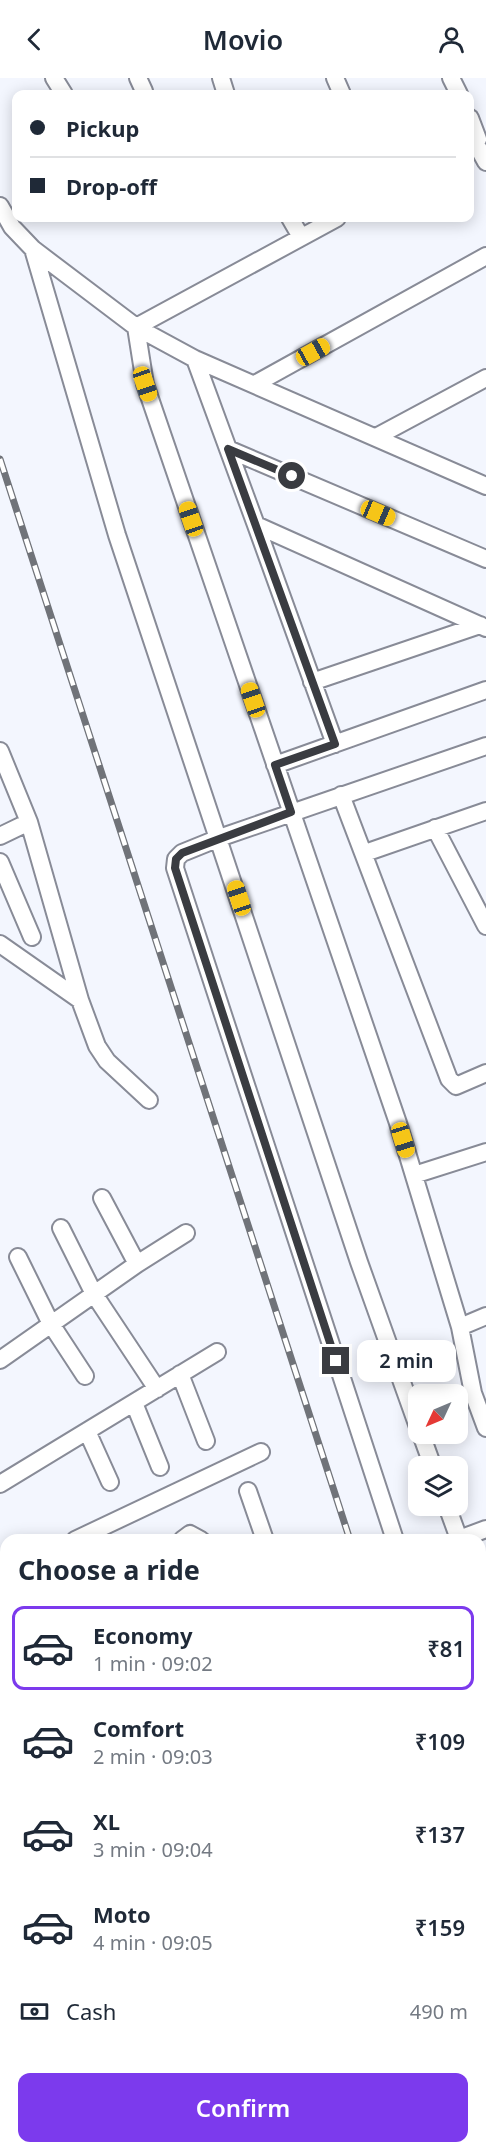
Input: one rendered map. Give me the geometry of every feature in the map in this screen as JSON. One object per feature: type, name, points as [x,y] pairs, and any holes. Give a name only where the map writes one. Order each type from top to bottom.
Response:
[{"type":"street","points":[[474,126],[478,135],[474,141]]},
{"type":"street","points":[[474,147],[486,162]]},
{"type":"street","points":[[0,206],[12,227],[33,249],[136,327],[195,359],[486,486]]},
{"type":"street","points":[[292,222],[301,237]]},
{"type":"street","points":[[136,327],[329,222]]},
{"type":"street","points":[[33,249],[117,535],[359,1262],[408,1399]]},
{"type":"street","points":[[255,384],[486,256]]},
{"type":"street","points":[[136,327],[145,384],[414,1175],[480,1390],[486,1428]]},
{"type":"street","points":[[195,359],[335,744]]},
{"type":"street","points":[[376,437],[486,378]]},
{"type":"street","points":[[228,449],[486,559]]},
{"type":"street","points":[[256,525],[483,627]]},
{"type":"street","points":[[312,682],[483,627]]},
{"type":"street","points":[[275,765],[486,690]]},
{"type":"street","points":[[393,1534],[175,868],[176,859],[182,853],[219,838],[486,746]]},
{"type":"street","points":[[0,751],[29,822],[80,1000],[102,1055],[149,1100]]},
{"type":"street","points":[[341,795],[449,1079],[456,1086],[486,1073]]},
{"type":"street","points":[[364,853],[486,811]]},
{"type":"street","points":[[0,836],[29,822]]},
{"type":"street","points":[[435,828],[486,926]]},
{"type":"street","points":[[0,862],[32,937]]},
{"type":"street","points":[[0,944],[80,1000]]},
{"type":"street","points":[[414,1175],[486,1152]]},
{"type":"street","points":[[102,1198],[137,1264]]},
{"type":"street","points":[[61,1228],[94,1294],[157,1389]]},
{"type":"street","points":[[0,1360],[137,1264],[186,1233]]},
{"type":"street","points":[[18,1257],[51,1324],[86,1376]]},
{"type":"street","points":[[460,1328],[486,1316]]},
{"type":"street","points":[[0,1484],[218,1352]]},
{"type":"street","points":[[180,1374],[206,1441]]},
{"type":"street","points":[[134,1403],[160,1467]]},
{"type":"street","points":[[87,1431],[110,1482]]},
{"type":"street","points":[[88,1534],[261,1452]]},
{"type":"street","points":[[248,1491],[263,1534]]},
{"type":"street","points":[[450,1516],[456,1534]]},
{"type":"street","points":[[472,1534],[486,1528]]},
{"type":"railway","points":[[0,459],[348,1534]]},
{"type":"route","points":[[292,476],[228,449],[335,744],[275,765],[291,812],[182,853],[176,859],[175,868],[336,1361]]}]
